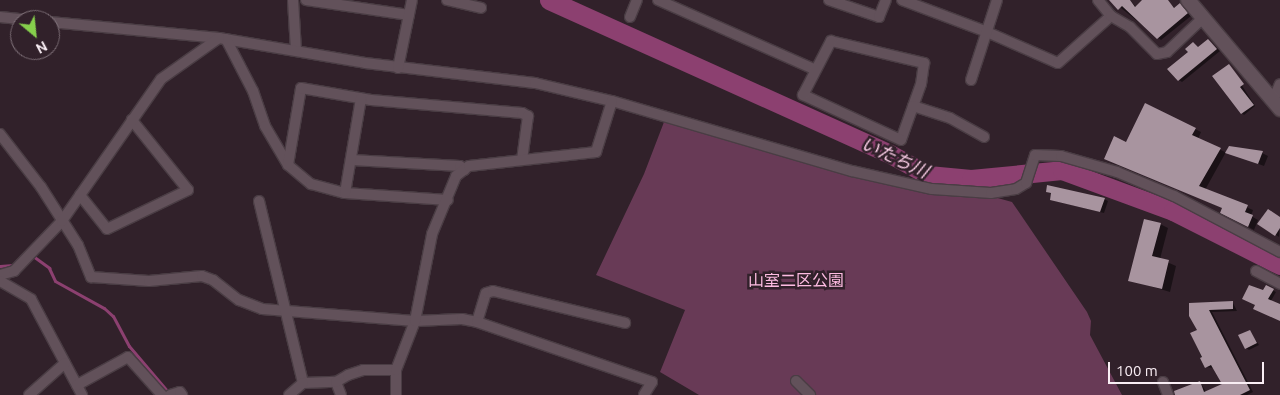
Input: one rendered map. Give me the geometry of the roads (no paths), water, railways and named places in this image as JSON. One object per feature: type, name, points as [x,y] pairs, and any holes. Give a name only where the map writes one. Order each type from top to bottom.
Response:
[{"type":"main road","points":[[1188,0],[1276,105]]},
{"type":"street","points":[[293,0],[296,51]]},
{"type":"street","points":[[306,0],[359,4],[409,15]]},
{"type":"street","points":[[398,68],[412,0]]},
{"type":"street","points":[[447,0],[481,8]]},
{"type":"street","points":[[630,17],[637,0]]},
{"type":"street","points":[[658,0],[814,68]]},
{"type":"street","points":[[829,0],[879,17],[886,0]]},
{"type":"street","points":[[902,0],[987,32],[1058,63],[1111,16]]},
{"type":"street","points":[[930,11],[933,0]]},
{"type":"street","points":[[971,80],[997,0]]},
{"type":"street","points":[[1098,0],[1111,16],[1130,26],[1158,54],[1167,52],[1203,18]]},
{"type":"street","points":[[60,23],[223,39],[398,68],[489,76],[612,101],[852,171],[932,189],[991,193],[1016,189],[1026,183],[1035,154],[1061,156],[1117,172],[1174,196],[1280,252]]},
{"type":"street","points":[[0,275],[14,271],[62,221],[160,79],[223,39]]},
{"type":"street","points":[[223,39],[254,91],[265,126],[288,165],[311,184],[345,194],[448,200]]},
{"type":"street","points":[[831,41],[924,63],[913,106],[900,140],[802,95],[814,68],[831,41]]},
{"type":"street","points":[[1276,105],[1280,84]]},
{"type":"street","points":[[288,165],[301,88],[361,98],[522,113],[528,116],[522,160]]},
{"type":"street","points":[[345,194],[361,98]]},
{"type":"street","points":[[396,395],[396,370],[415,321],[432,234],[448,200],[456,176],[469,166],[596,152],[612,101]]},
{"type":"street","points":[[913,106],[950,118],[984,137]]},
{"type":"street","points":[[80,195],[107,229],[188,190],[132,120]]},
{"type":"street","points":[[0,134],[78,245],[91,277],[148,281],[202,276],[213,280],[239,300],[262,309],[289,313],[368,315],[415,321],[462,319],[477,322],[652,382],[644,395]]},
{"type":"street","points":[[352,160],[460,166],[464,170]]},
{"type":"street","points":[[259,201],[289,313],[303,383]]},
{"type":"street","points":[[1256,271],[1280,284]]},
{"type":"street","points":[[0,281],[31,299],[82,395]]},
{"type":"street","points":[[477,322],[486,293],[493,291],[625,323]]},
{"type":"street","points":[[77,385],[128,357],[162,395]]},
{"type":"street","points":[[30,395],[65,363]]},
{"type":"street","points":[[289,395],[303,383],[336,382],[363,370],[396,370]]},
{"type":"street","points":[[796,381],[810,395]]},
{"type":"street","points":[[336,382],[341,395]]},
{"type":"street","points":[[1163,382],[1168,395]]},
{"type":"street","points":[[170,395],[180,392],[182,395]]},
{"type":"waterway","name":"いたち川","points":[[549,0],[890,154],[928,175],[971,179],[1062,170],[1173,211],[1280,265]]},
{"type":"waterway","points":[[0,266],[13,265],[26,251],[49,268],[55,281],[104,308],[113,316],[129,346],[169,393]]},
{"type":"park label","name":"山室二区公園","points":[[796,280]]}]
